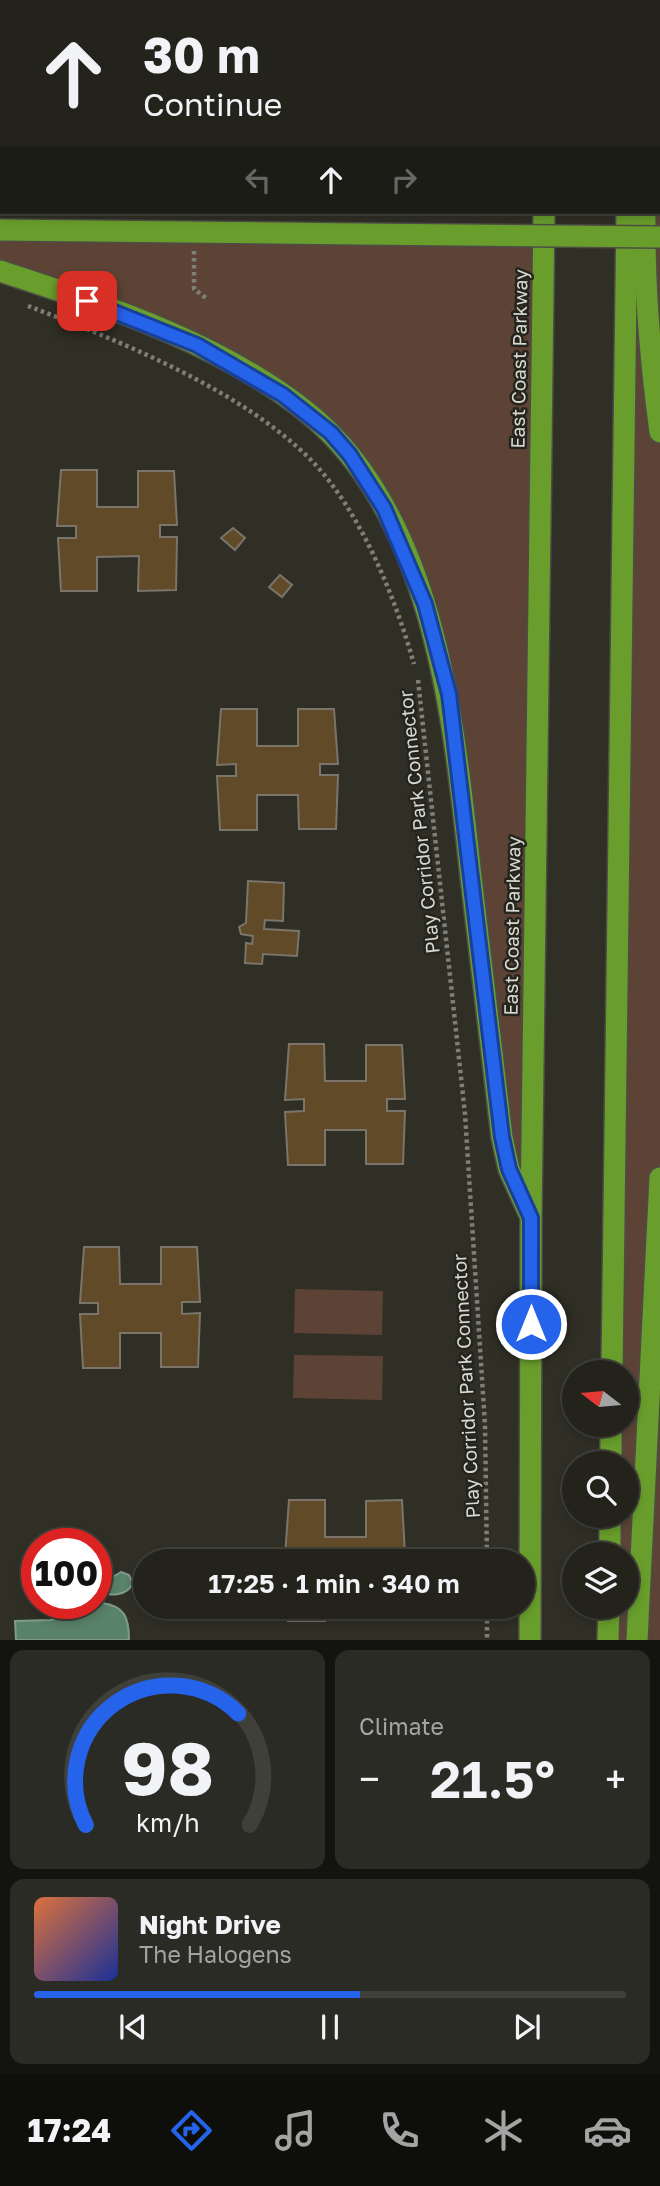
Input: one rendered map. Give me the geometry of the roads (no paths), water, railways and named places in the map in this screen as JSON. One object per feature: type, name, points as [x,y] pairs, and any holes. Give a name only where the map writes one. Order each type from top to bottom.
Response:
[{"type":"highway","name":"East Coast Parkway","points":[[530,1640],[531,1218],[544,214]]},
{"type":"highway","points":[[612,1360],[627,214]]},
{"type":"highway","points":[[645,214],[649,346],[660,432]]},
{"type":"highway","points":[[0,230],[660,237]]},
{"type":"highway","points":[[0,271],[134,318],[197,345],[257,378],[331,433],[350,455],[384,508],[425,604],[447,684],[502,1137],[509,1169],[531,1218]]},
{"type":"highway","points":[[637,1640],[660,1178]]},
{"type":"highway","points":[[608,1640],[609,1619]]}]
